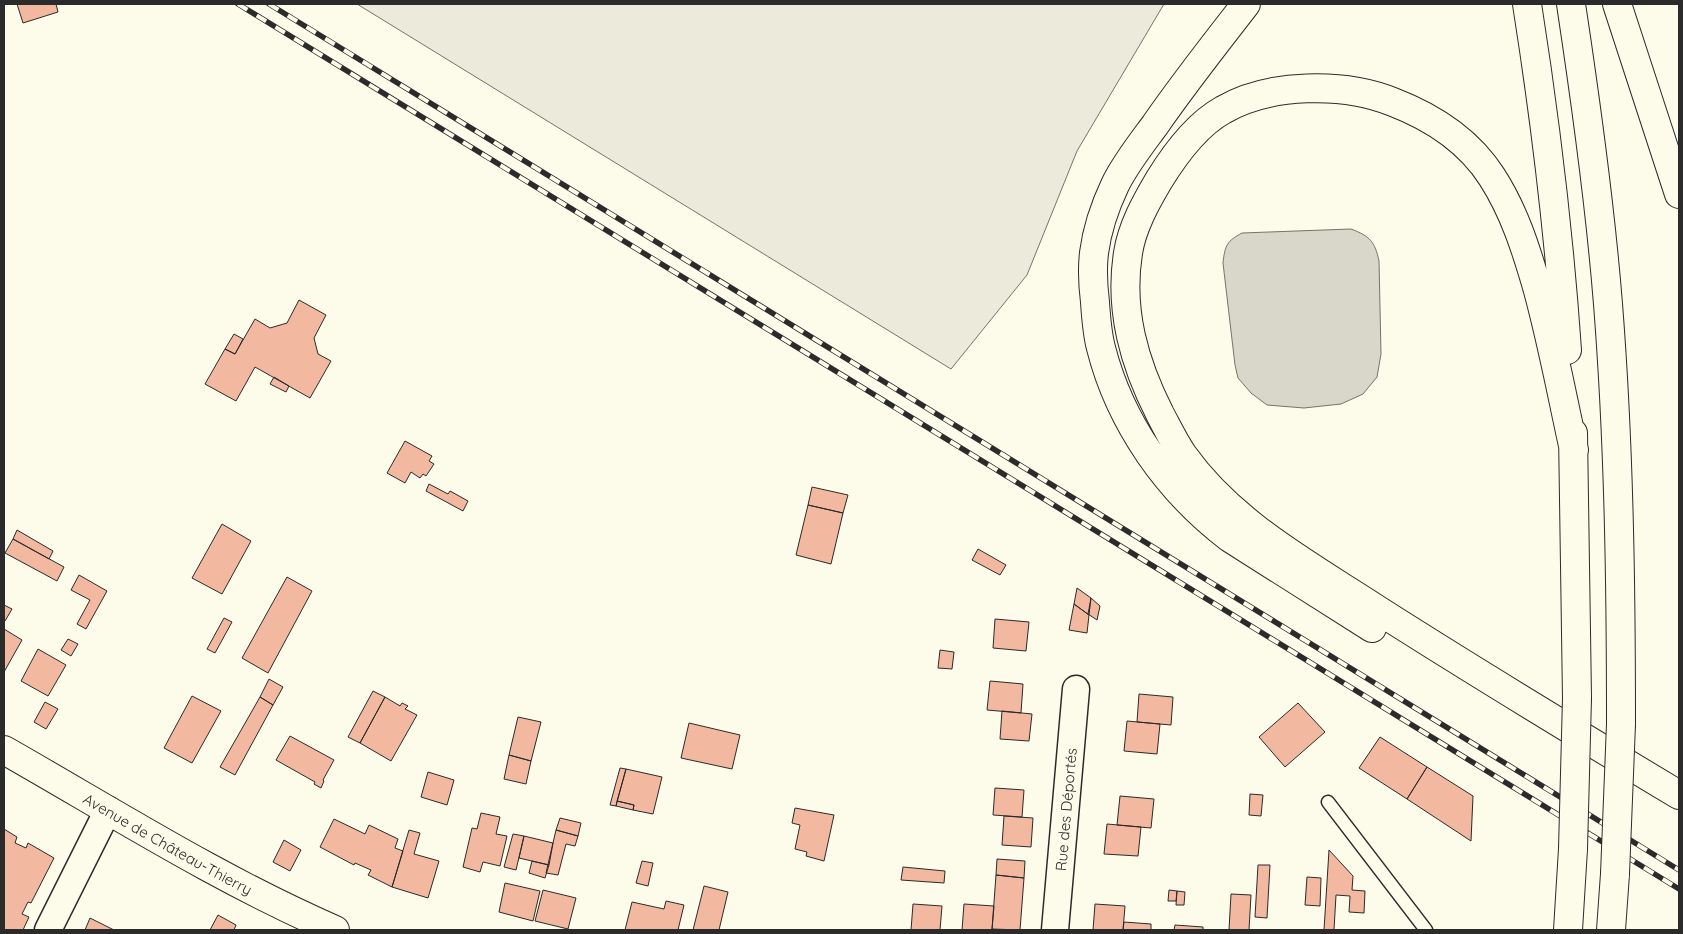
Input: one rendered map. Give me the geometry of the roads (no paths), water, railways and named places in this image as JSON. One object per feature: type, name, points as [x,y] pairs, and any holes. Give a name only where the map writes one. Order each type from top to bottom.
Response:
[{"type":"main road","points":[[1246,4],[1138,148],[1116,182],[1107,203],[1094,253],[1093,282],[1100,346],[1111,382],[1126,413],[1161,471],[1208,521],[1230,538],[1519,719],[1679,816]]},
{"type":"main road","points":[[1527,4],[1546,138],[1562,274],[1574,450],[1576,698],[1573,848],[1568,930]]},
{"type":"main road","points":[[1571,4],[1596,190],[1608,303],[1615,419],[1621,576],[1621,724],[1611,930]]},
{"type":"main road","points":[[1616,4],[1679,194]]},
{"type":"main road","points":[[1574,450],[1547,323],[1529,258],[1516,223],[1503,195],[1490,174],[1475,155],[1451,132],[1429,118],[1383,98],[1358,91],[1297,89],[1242,100],[1221,110],[1204,123],[1185,143],[1166,168],[1150,194],[1137,222],[1128,251],[1127,318],[1134,352],[1146,387],[1181,453],[1209,488],[1244,521],[1306,564],[1494,684],[1679,795]]},
{"type":"main road","name":"Avenue de Château-Thierry","points":[[4,750],[190,857],[297,914],[336,930]]},
{"type":"street","name":"Rue des Déportés","points":[[1055,930],[1076,689]]},
{"type":"street","points":[[48,930],[108,810]]},
{"type":"lane","points":[[1328,802],[1426,930]]},
{"type":"railway","points":[[238,4],[1679,889]]},
{"type":"railway","points":[[269,4],[1679,870]]}]
